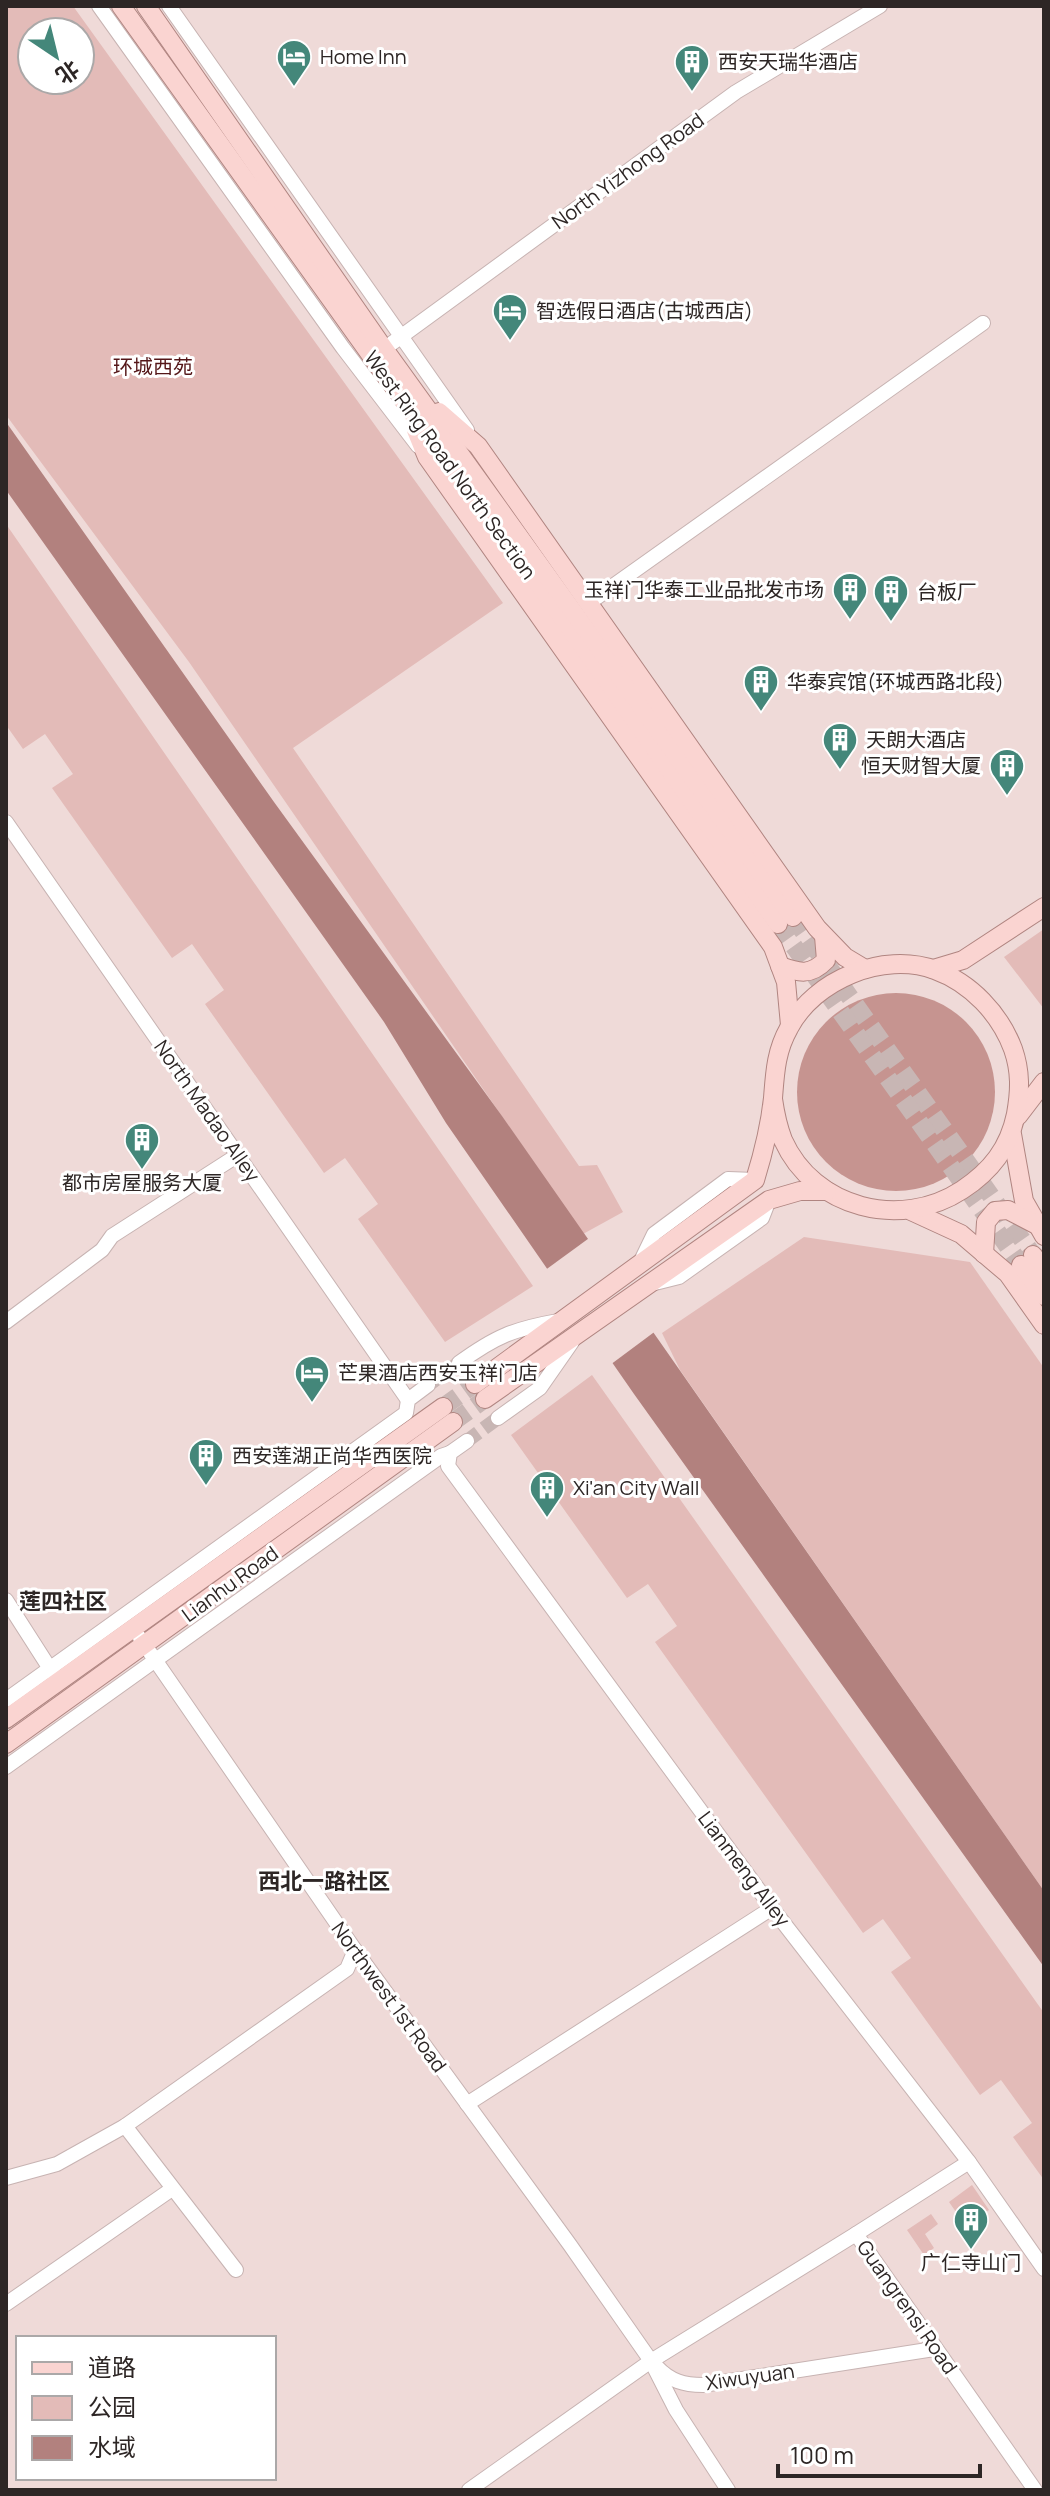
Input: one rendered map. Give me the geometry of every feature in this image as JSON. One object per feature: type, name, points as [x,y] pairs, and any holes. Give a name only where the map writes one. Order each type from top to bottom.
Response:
[{"type":"main road","name":"West Ring Road North Section","points":[[121,6],[406,405],[785,920],[146,6]]},
{"type":"main road","points":[[410,385],[478,446],[824,936],[845,957],[865,969]]},
{"type":"main road","points":[[406,405],[427,457],[773,947],[786,982],[790,1025]]},
{"type":"main road","points":[[827,1191],[800,1191],[769,1200],[575,1338],[480,1392],[563,1321],[755,1180],[765,1145],[776,1061],[790,1025],[810,1000],[836,981],[865,969],[887,965],[933,969],[963,960],[1044,907]]},
{"type":"main road","points":[[780,966],[808,973],[818,969],[826,960],[824,936]]},
{"type":"main road","points":[[933,969],[980,998],[999,1020],[1017,1062],[1021,1087],[1013,1128],[1024,1201],[1040,1230]]},
{"type":"main road","points":[[911,1211],[947,1200],[978,1180],[996,1162],[1013,1128],[1044,1082]]},
{"type":"main road","points":[[773,1099],[784,1142],[802,1169],[827,1191],[846,1202],[867,1208],[911,1211],[961,1234],[1008,1274],[1044,1325]]},
{"type":"main road","points":[[739,1193],[750,1198],[752,1212]]},
{"type":"main road","points":[[984,1254],[986,1222],[995,1211],[1008,1210],[1040,1230]]},
{"type":"main road","points":[[1044,1271],[1027,1260],[1044,1296]]},
{"type":"main road","name":"Lianhu Road","points":[[6,1719],[54,1675],[133,1628],[448,1414],[150,1653],[6,1744]]},
{"type":"street","points":[[99,6],[343,348],[427,457]]},
{"type":"street","points":[[169,6],[478,446]]},
{"type":"street","name":"North Yizhong Road","points":[[384,349],[736,92],[880,6]]},
{"type":"street","points":[[589,603],[983,323]]},
{"type":"street","name":"North Madao Alley","points":[[6,822],[408,1400]]},
{"type":"street","points":[[6,1322],[102,1250],[112,1236],[238,1155]]},
{"type":"street","points":[[638,1267],[654,1234],[728,1179],[755,1180]]},
{"type":"street","points":[[651,1284],[679,1277],[762,1218],[769,1200]]},
{"type":"street","points":[[459,1363],[493,1339],[532,1326],[563,1321]]},
{"type":"street","points":[[498,1418],[540,1388],[575,1338]]},
{"type":"street","points":[[6,1700],[54,1675],[406,1413],[408,1400],[428,1385]]},
{"type":"street","points":[[6,1767],[150,1653],[441,1456],[449,1460],[467,1441]]},
{"type":"street","name":"Lianmeng Alley","points":[[449,1460],[772,1908],[969,2162],[1044,2269]]},
{"type":"street","points":[[6,1600],[54,1675]]},
{"type":"street","name":"Northwest 1st Road","points":[[133,1628],[355,1950],[651,2361]]},
{"type":"street","points":[[467,2104],[772,1908]]},
{"type":"street","points":[[6,2178],[57,2164],[125,2126],[347,1969],[355,1950]]},
{"type":"street","points":[[125,2126],[236,2270]]},
{"type":"street","name":"Guangrensi Road","points":[[969,2162],[856,2234],[1035,2490]]},
{"type":"street","points":[[6,2304],[172,2189]]},
{"type":"street","points":[[469,2490],[651,2361],[856,2234]]},
{"type":"street","name":"Xiwuyuan","points":[[651,2361],[683,2384],[703,2385],[934,2349]]},
{"type":"street","points":[[651,2361],[676,2410],[728,2490]]},
{"type":"green space","name":"环城西苑","points":[[6,6],[73,6],[80,16],[16,16],[16,96],[96,96],[96,38],[503,603],[293,748],[579,1166],[597,1165],[623,1212],[583,1234],[189,662],[6,415]]},
{"type":"green space","points":[[6,524],[533,1286],[445,1342],[358,1219],[378,1204],[345,1158],[324,1173],[205,1004],[224,990],[192,944],[172,958],[52,788],[73,774],[45,734],[23,749],[6,725]]},
{"type":"green space","points":[[1044,929],[1044,1009],[1004,957]]},
{"type":"green space","points":[[804,1237],[970,1262],[1044,1368],[1044,1891],[680,1370],[662,1333]]},
{"type":"green space","points":[[592,1375],[1044,2013],[1044,2180],[1013,2137],[1032,2123],[1001,2080],[980,2095],[891,1972],[911,1958],[883,1919],[863,1933],[655,1642],[677,1626],[648,1584],[627,1598],[511,1435]]},
{"type":"green space","points":[[972,2185],[989,2210],[979,2217],[969,2203],[956,2212],[949,2202]]},
{"type":"green space","points":[[931,2214],[938,2224],[925,2234],[934,2248],[924,2255],[907,2230]]},
{"type":"shaded area","points":[[896,993],[934,1001],[966,1022],[987,1054],[995,1092],[987,1130],[966,1162],[934,1183],[896,1191],[858,1183],[826,1162],[805,1130],[797,1092],[805,1054],[826,1022],[858,1001]]},
{"type":"water","points":[[6,422],[274,802],[502,1116],[1044,1891],[1044,1967],[634,1394],[446,1123],[384,1022],[6,490]]},
{"type":"pier","points":[[592,1236],[657,1330],[610,1365],[544,1271]]},
{"type":"tunnel","points":[[793,917],[1033,1255]]},
{"type":"tunnel","points":[[778,924],[1021,1265]]},
{"type":"tunnel","points":[[428,1385],[459,1363]]},
{"type":"tunnel","points":[[443,1407],[475,1384]]},
{"type":"tunnel","points":[[453,1422],[485,1399]]},
{"type":"tunnel","points":[[467,1441],[498,1418]]},
{"type":"place","name":"Home Inn","points":[[294,88]]},
{"type":"place","name":"西安天瑞华酒店","points":[[692,93]]},
{"type":"place","name":"智选假日酒店(古城西店)","points":[[510,342]]},
{"type":"place","name":"玉祥门华泰工业品批发市场","points":[[850,621]]},
{"type":"place","name":"台板厂","points":[[891,623]]},
{"type":"place","name":"华泰宾馆(环城西路北段)","points":[[761,713]]},
{"type":"place","name":"天朗大酒店","points":[[840,771]]},
{"type":"place","name":"恒天财智大厦","points":[[1007,797]]},
{"type":"place","name":"都市房屋服务大厦","points":[[142,1171]]},
{"type":"place","name":"芒果酒店西安玉祥门店","points":[[312,1404]]},
{"type":"place","name":"西安莲湖正尚华西医院","points":[[206,1487]]},
{"type":"place","name":"Xi'an City Wall","points":[[547,1519]]},
{"type":"place","name":"广仁寺山门","points":[[971,2251]]},
{"type":"district","name":"莲四社区","points":[[63,1601]]},
{"type":"district","name":"西北一路社区","points":[[324,1881]]}]
